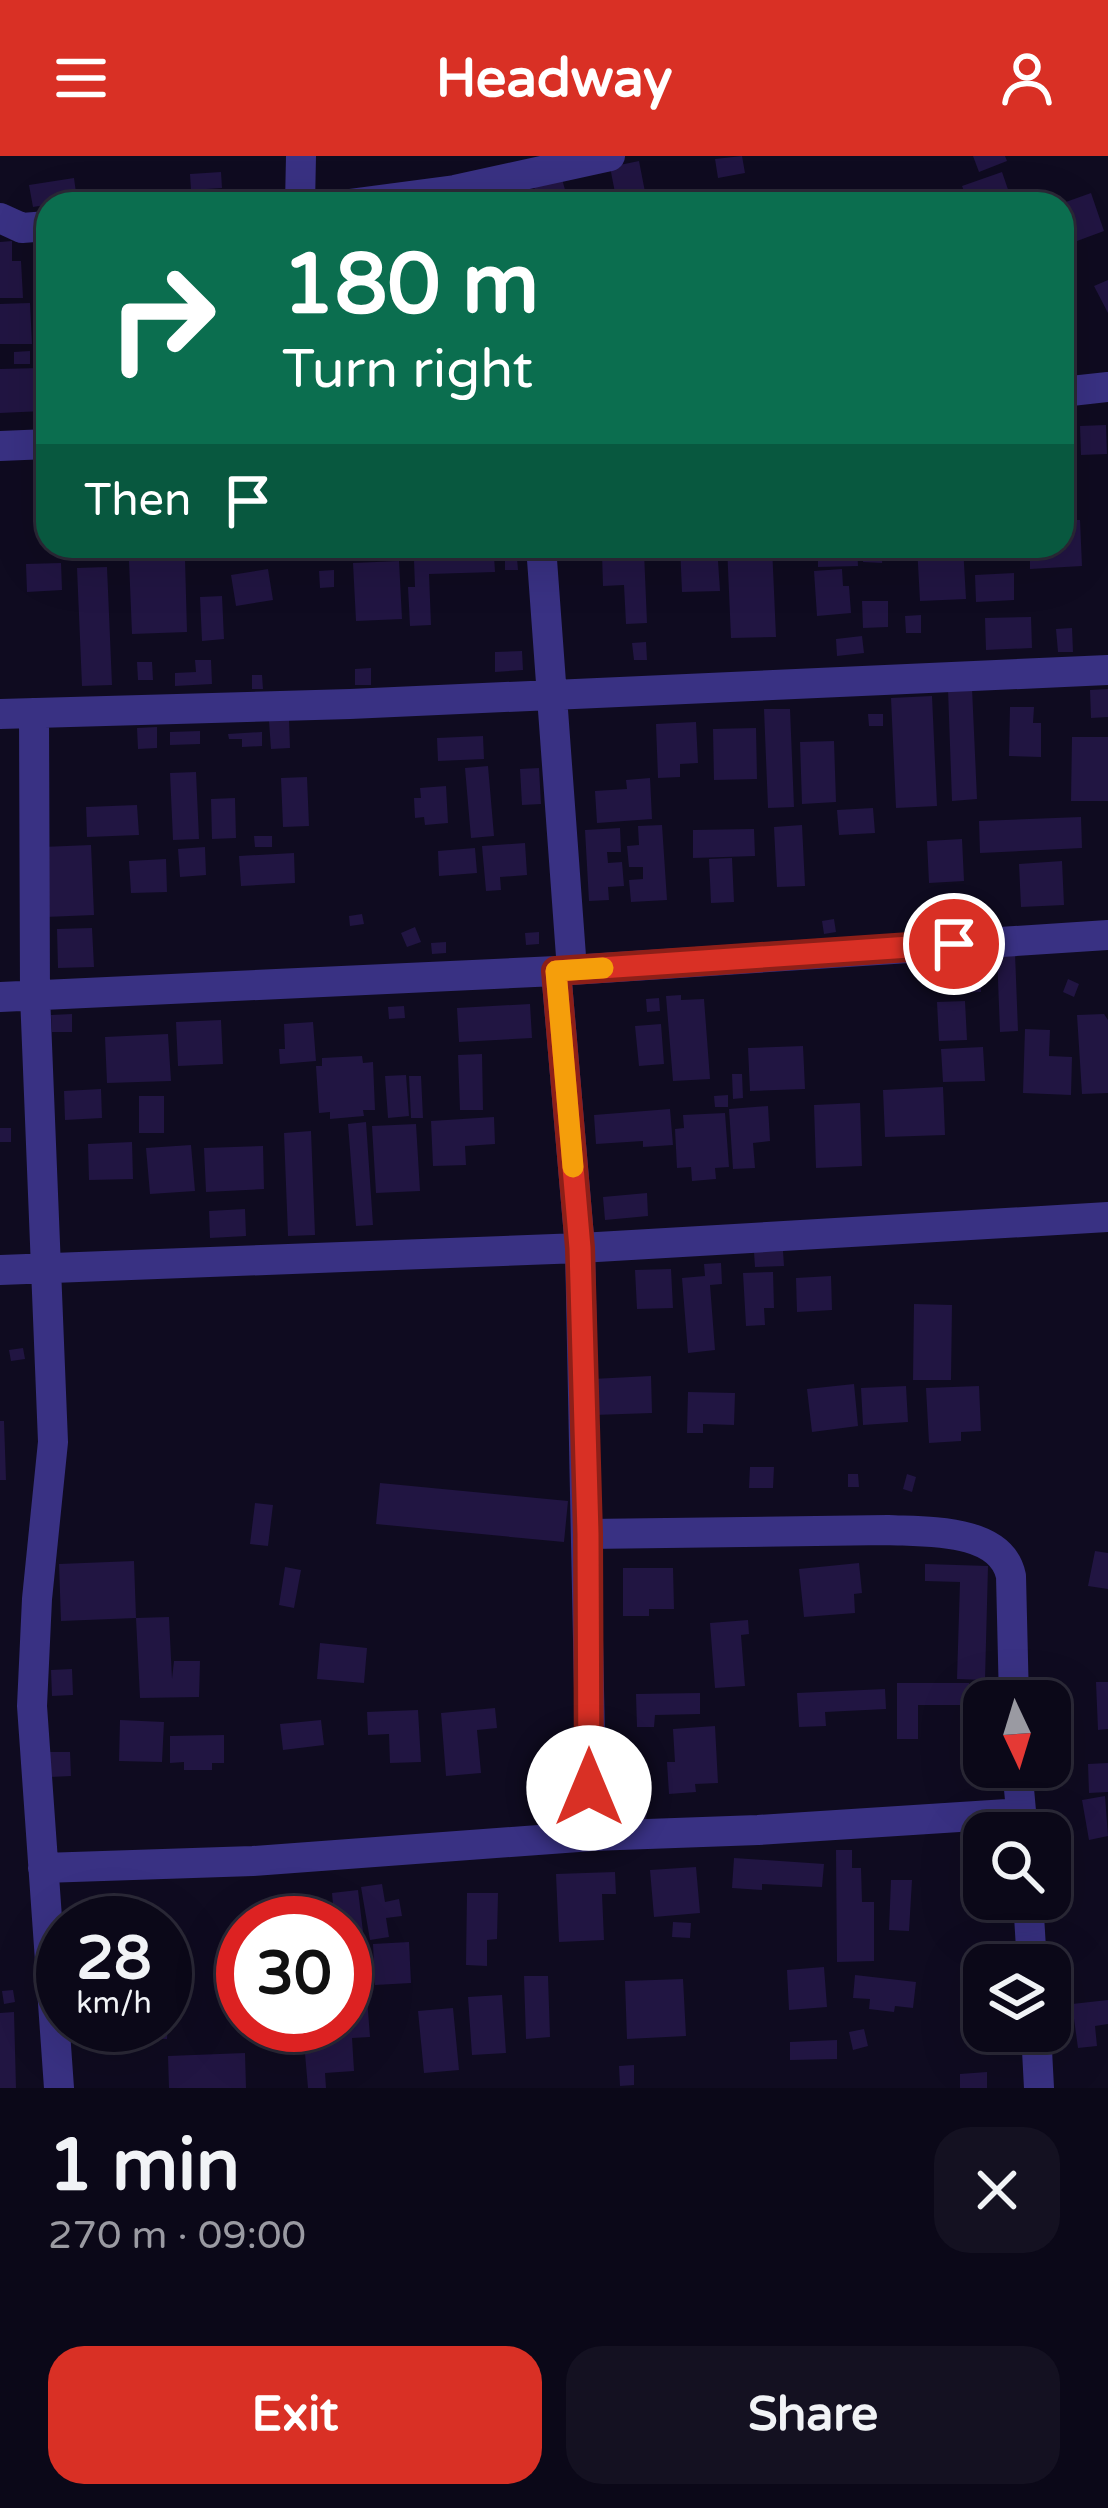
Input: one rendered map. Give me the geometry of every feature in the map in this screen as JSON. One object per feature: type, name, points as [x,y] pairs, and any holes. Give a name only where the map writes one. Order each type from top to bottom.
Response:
[{"type":"street","points":[[300,192],[301,156]]},
{"type":"street","points":[[440,192],[610,156]]},
{"type":"street","points":[[0,218],[22,228],[36,227]]},
{"type":"street","points":[[1074,391],[1108,387]]},
{"type":"street","points":[[0,446],[36,444]]},
{"type":"street","points":[[542,558],[580,1248],[592,1836]]},
{"type":"street","points":[[0,714],[1108,670]]},
{"type":"street","points":[[34,713],[35,995],[53,1442],[32,1706],[58,2088]]},
{"type":"street","points":[[0,997],[564,970],[1108,935]]},
{"type":"street","points":[[0,1270],[580,1248],[1108,1217]]},
{"type":"street","points":[[588,1534],[888,1530],[988,1545],[1005,1558],[1011,1576],[1013,1680]]},
{"type":"street","points":[[43,1868],[300,1858],[592,1836],[963,1825]]},
{"type":"street","points":[[1037,2052],[1040,2088]]},
{"type":"building","points":[[742,156],[745,173],[718,178],[715,159]]},
{"type":"building","points":[[973,156],[1005,156],[1007,161],[979,172]]},
{"type":"building","points":[[639,161],[645,192],[615,192],[610,167]]},
{"type":"building","points":[[221,172],[222,188],[191,190],[190,174]]},
{"type":"building","points":[[1002,172],[1009,192],[964,192],[962,186]]},
{"type":"building","points":[[74,178],[76,192],[36,192],[33,207],[29,185]]},
{"type":"building","points":[[562,179],[566,192],[535,192],[534,187]]},
{"type":"building","points":[[1091,193],[1104,231],[1077,241],[1074,199]]},
{"type":"building","points":[[12,241],[12,261],[21,261],[23,298],[0,298],[0,242]]},
{"type":"building","points":[[1108,280],[1108,313],[1094,286]]},
{"type":"building","points":[[30,303],[32,344],[0,344],[0,304]]},
{"type":"building","points":[[30,351],[30,364],[14,364],[14,352]]},
{"type":"building","points":[[36,368],[36,411],[0,413],[0,369]]},
{"type":"building","points":[[1106,425],[1107,454],[1081,455],[1080,426]]},
{"type":"building","points":[[1074,520],[1080,520],[1082,566],[1030,569],[1030,558],[1074,558]]},
{"type":"building","points":[[494,558],[495,572],[429,574],[431,625],[410,626],[408,587],[415,587],[414,560]]},
{"type":"building","points":[[505,558],[517,558],[518,570],[505,570]]},
{"type":"building","points":[[602,558],[644,558],[647,623],[626,624],[624,585],[603,586]]},
{"type":"building","points":[[681,558],[718,558],[720,591],[682,592]]},
{"type":"building","points":[[728,558],[773,558],[776,637],[731,638]]},
{"type":"building","points":[[818,558],[858,558],[858,566],[818,567]]},
{"type":"building","points":[[918,558],[964,558],[966,599],[920,601]]},
{"type":"building","points":[[185,559],[187,632],[132,634],[129,561]]},
{"type":"building","points":[[399,561],[402,619],[356,621],[353,563]]},
{"type":"building","points":[[61,563],[62,590],[27,592],[26,564]]},
{"type":"building","points":[[107,567],[112,685],[82,686],[77,568]]},
{"type":"building","points":[[268,569],[273,600],[236,606],[231,575]]},
{"type":"building","points":[[842,569],[851,613],[817,616],[814,571]]},
{"type":"building","points":[[334,570],[334,587],[320,588],[319,571]]},
{"type":"building","points":[[1014,573],[1014,600],[976,602],[975,575]]},
{"type":"building","points":[[222,596],[224,639],[202,641],[200,597]]},
{"type":"building","points":[[862,601],[888,601],[888,627],[863,628]]},
{"type":"building","points":[[921,615],[921,633],[906,633],[905,616]]},
{"type":"building","points":[[1031,617],[1032,648],[986,650],[985,618]]},
{"type":"building","points":[[1072,628],[1073,652],[1058,652],[1056,629]]},
{"type":"building","points":[[862,636],[864,653],[837,656],[836,639]]},
{"type":"building","points":[[646,642],[647,660],[634,660],[632,643]]},
{"type":"building","points":[[522,651],[523,670],[495,672],[495,652]]},
{"type":"building","points":[[195,660],[211,660],[212,684],[175,686],[175,673],[196,672]]},
{"type":"building","points":[[137,662],[152,662],[153,680],[138,680]]},
{"type":"building","points":[[371,668],[371,685],[355,685],[355,669]]},
{"type":"building","points":[[252,675],[262,675],[263,689],[252,689]]},
{"type":"building","points":[[972,688],[977,799],[952,801],[948,689]]},
{"type":"building","points":[[1108,689],[1108,717],[1091,718],[1090,690]]},
{"type":"building","points":[[932,696],[937,806],[896,808],[891,698]]},
{"type":"building","points":[[1010,707],[1034,707],[1033,723],[1041,723],[1041,757],[1009,756]]},
{"type":"building","points":[[764,709],[790,709],[794,807],[768,808]]},
{"type":"building","points":[[868,714],[883,714],[883,726],[869,726]]},
{"type":"building","points":[[289,720],[290,748],[271,749],[269,721]]},
{"type":"building","points":[[696,722],[698,763],[680,764],[680,777],[658,778],[656,724]]},
{"type":"building","points":[[157,727],[157,748],[138,749],[137,728]]},
{"type":"building","points":[[756,728],[757,779],[714,780],[713,729]]},
{"type":"building","points":[[200,731],[200,744],[170,745],[170,732]]},
{"type":"building","points":[[262,732],[262,746],[242,747],[242,739],[229,739],[228,734]]},
{"type":"building","points":[[483,736],[484,759],[438,761],[437,738]]},
{"type":"building","points":[[1072,737],[1108,737],[1108,801],[1071,801]]},
{"type":"building","points":[[834,741],[836,802],[802,804],[800,742]]},
{"type":"building","points":[[488,766],[494,836],[471,838],[465,768]]},
{"type":"building","points":[[539,768],[541,804],[522,805],[520,769]]},
{"type":"building","points":[[196,772],[199,839],[173,840],[170,773]]},
{"type":"building","points":[[307,777],[309,826],[283,827],[281,778]]},
{"type":"building","points":[[650,778],[652,819],[597,823],[595,791],[627,789],[626,780]]},
{"type":"building","points":[[446,786],[448,823],[425,825],[424,817],[415,818],[414,798],[421,798],[420,788]]},
{"type":"building","points":[[235,798],[236,838],[212,839],[211,799]]},
{"type":"building","points":[[137,805],[139,835],[87,837],[86,807]]},
{"type":"building","points":[[873,808],[875,833],[839,835],[837,810]]},
{"type":"building","points":[[1081,817],[1082,848],[980,853],[979,821]]},
{"type":"building","points":[[662,825],[667,900],[631,902],[629,880],[643,879],[643,867],[629,867],[627,846],[639,845],[638,826]]},
{"type":"building","points":[[802,825],[805,886],[777,887],[774,827]]},
{"type":"building","points":[[620,828],[621,852],[607,852],[608,863],[622,862],[624,886],[608,887],[609,900],[589,901],[585,830]]},
{"type":"building","points":[[754,829],[755,856],[693,858],[693,830]]},
{"type":"building","points":[[254,836],[272,836],[272,847],[255,847]]},
{"type":"building","points":[[962,839],[964,881],[929,883],[927,841]]},
{"type":"building","points":[[525,843],[527,875],[500,877],[501,890],[486,891],[482,846]]},
{"type":"building","points":[[91,845],[94,915],[45,917],[42,847]]},
{"type":"building","points":[[205,847],[206,875],[180,877],[178,849]]},
{"type":"building","points":[[475,848],[477,873],[439,876],[438,851]]},
{"type":"building","points":[[294,853],[295,883],[241,886],[239,856]]},
{"type":"building","points":[[732,858],[734,902],[711,903],[709,859]]},
{"type":"building","points":[[166,859],[167,892],[131,893],[129,861]]},
{"type":"building","points":[[1062,861],[1064,905],[1021,907],[1019,864]]},
{"type":"building","points":[[362,914],[364,924],[350,926],[349,916]]},
{"type":"building","points":[[834,919],[836,932],[824,934],[822,921]]},
{"type":"building","points":[[415,927],[421,942],[407,947],[401,933]]},
{"type":"building","points":[[92,928],[94,967],[58,968],[57,929]]},
{"type":"building","points":[[539,932],[539,944],[526,945],[525,933]]},
{"type":"building","points":[[446,942],[446,953],[432,954],[431,943]]},
{"type":"building","points":[[1015,953],[1018,1031],[1000,1032],[997,954]]},
{"type":"building","points":[[1068,979],[1079,984],[1074,997],[1063,992]]},
{"type":"building","points":[[981,980],[981,992],[951,993],[951,982]]},
{"type":"building","points":[[681,995],[681,1000],[704,999],[710,1079],[673,1081],[666,996]]},
{"type":"building","points":[[659,998],[660,1011],[647,1012],[646,999]]},
{"type":"building","points":[[965,1001],[967,1040],[939,1041],[937,1002]]},
{"type":"building","points":[[530,1004],[532,1038],[459,1042],[457,1008]]},
{"type":"building","points":[[404,1006],[405,1018],[389,1019],[388,1007]]},
{"type":"building","points":[[72,1014],[72,1032],[52,1032],[51,1015]]},
{"type":"building","points":[[1104,1014],[1108,1020],[1108,1093],[1082,1094],[1077,1015]]},
{"type":"building","points":[[221,1020],[223,1064],[178,1066],[176,1022]]},
{"type":"building","points":[[313,1022],[316,1061],[280,1064],[284,1024]]},
{"type":"building","points":[[661,1024],[664,1064],[639,1066],[635,1026]]},
{"type":"building","points":[[1025,1029],[1050,1030],[1049,1056],[1072,1057],[1071,1095],[1023,1093]]},
{"type":"building","points":[[168,1034],[171,1081],[107,1083],[105,1037]]},
{"type":"building","points":[[803,1046],[805,1089],[750,1091],[748,1048]]},
{"type":"building","points":[[983,1047],[985,1081],[943,1082],[941,1049]]},
{"type":"building","points":[[482,1054],[483,1110],[460,1110],[458,1055]]},
{"type":"building","points":[[362,1056],[363,1063],[373,1062],[375,1110],[363,1110],[364,1116],[330,1119],[330,1112],[319,1113],[316,1066],[322,1066],[322,1058]]},
{"type":"building","points":[[732,1074],[742,1074],[743,1098],[733,1099]]},
{"type":"building","points":[[406,1075],[409,1116],[388,1118],[385,1076]]},
{"type":"building","points":[[409,1076],[421,1076],[423,1118],[411,1118]]},
{"type":"building","points":[[943,1087],[945,1135],[885,1137],[883,1090]]},
{"type":"building","points":[[101,1089],[102,1118],[65,1120],[64,1091]]},
{"type":"building","points":[[728,1095],[728,1107],[715,1107],[714,1096]]},
{"type":"building","points":[[139,1096],[164,1096],[164,1133],[139,1133]]},
{"type":"building","points":[[860,1103],[862,1166],[816,1168],[814,1105]]},
{"type":"building","points":[[768,1106],[770,1141],[753,1143],[755,1168],[733,1169],[729,1109]]},
{"type":"building","points":[[670,1109],[673,1145],[643,1147],[643,1141],[596,1144],[594,1115]]},
{"type":"building","points":[[725,1113],[729,1167],[715,1168],[716,1179],[692,1181],[691,1167],[677,1168],[675,1129],[684,1128],[683,1115]]},
{"type":"building","points":[[494,1117],[495,1144],[465,1146],[466,1165],[433,1166],[431,1121]]},
{"type":"building","points":[[366,1122],[373,1225],[356,1226],[348,1124]]},
{"type":"building","points":[[416,1124],[420,1191],[376,1193],[372,1126]]},
{"type":"building","points":[[0,1128],[11,1128],[11,1142],[0,1142]]},
{"type":"building","points":[[311,1131],[315,1235],[288,1236],[284,1133]]},
{"type":"building","points":[[132,1142],[133,1179],[89,1180],[88,1144]]},
{"type":"building","points":[[191,1145],[195,1191],[150,1194],[146,1148]]},
{"type":"building","points":[[263,1146],[264,1189],[206,1192],[204,1148]]},
{"type":"building","points":[[647,1193],[648,1216],[605,1220],[603,1197]]},
{"type":"building","points":[[245,1209],[246,1236],[210,1238],[209,1211]]},
{"type":"building","points":[[783,1251],[784,1266],[755,1267],[754,1252]]},
{"type":"building","points":[[721,1263],[722,1284],[710,1285],[715,1350],[688,1353],[682,1278],[705,1276],[704,1264]]},
{"type":"building","points":[[671,1269],[673,1308],[637,1309],[635,1270]]},
{"type":"building","points":[[773,1272],[774,1308],[764,1308],[765,1325],[746,1326],[743,1273]]},
{"type":"building","points":[[831,1276],[832,1310],[797,1312],[796,1278]]},
{"type":"building","points":[[914,1304],[952,1305],[951,1380],[913,1380]]},
{"type":"building","points":[[23,1348],[25,1359],[11,1361],[9,1350]]},
{"type":"building","points":[[651,1376],[652,1413],[594,1415],[592,1379]]},
{"type":"building","points":[[854,1384],[858,1426],[812,1432],[807,1389]]},
{"type":"building","points":[[906,1386],[908,1422],[863,1425],[861,1388]]},
{"type":"building","points":[[979,1386],[981,1431],[961,1432],[961,1441],[929,1443],[926,1388]]},
{"type":"building","points":[[688,1392],[735,1393],[734,1425],[703,1424],[703,1433],[687,1433]]},
{"type":"building","points":[[0,1421],[4,1421],[6,1480],[0,1480]]},
{"type":"building","points":[[750,1467],[774,1467],[773,1488],[749,1488]]},
{"type":"building","points":[[848,1474],[858,1474],[859,1487],[848,1487]]},
{"type":"building","points":[[907,1474],[916,1477],[912,1492],[903,1489]]},
{"type":"building","points":[[380,1483],[568,1501],[564,1542],[376,1524]]},
{"type":"building","points":[[255,1503],[273,1505],[268,1546],[250,1544]]},
{"type":"building","points":[[1095,1551],[1108,1553],[1108,1589],[1088,1586]]},
{"type":"building","points":[[134,1561],[136,1618],[61,1621],[59,1564]]},
{"type":"building","points":[[859,1563],[862,1593],[854,1594],[855,1613],[804,1617],[799,1569]]},
{"type":"building","points":[[925,1564],[988,1566],[985,1680],[957,1679],[960,1582],[925,1581]]},
{"type":"building","points":[[285,1567],[301,1570],[294,1608],[279,1605]]},
{"type":"building","points":[[623,1568],[673,1568],[674,1609],[623,1616]]},
{"type":"building","points":[[169,1617],[172,1679],[174,1661],[200,1661],[199,1697],[140,1698],[136,1618]]},
{"type":"building","points":[[748,1620],[749,1634],[741,1635],[745,1686],[715,1688],[710,1623]]},
{"type":"building","points":[[320,1643],[367,1648],[364,1683],[317,1679]]},
{"type":"building","points":[[72,1669],[73,1695],[52,1696],[51,1670]]},
{"type":"building","points":[[1096,1682],[1108,1682],[1108,1729],[1098,1730]]},
{"type":"building","points":[[897,1683],[963,1683],[963,1705],[918,1705],[918,1739],[897,1739]]},
{"type":"building","points":[[885,1689],[886,1709],[825,1712],[826,1726],[799,1727],[797,1693]]},
{"type":"building","points":[[700,1693],[700,1714],[655,1715],[654,1727],[637,1727],[636,1694]]},
{"type":"building","points":[[495,1708],[497,1728],[477,1730],[481,1773],[446,1776],[441,1713]]},
{"type":"building","points":[[418,1710],[421,1762],[390,1763],[389,1734],[368,1735],[367,1712]]},
{"type":"building","points":[[120,1720],[164,1722],[162,1762],[119,1761]]},
{"type":"building","points":[[321,1720],[324,1745],[283,1750],[280,1724]]},
{"type":"building","points":[[715,1726],[718,1783],[695,1784],[696,1792],[669,1794],[667,1762],[675,1762],[673,1729]]},
{"type":"building","points":[[224,1735],[224,1763],[212,1763],[212,1770],[184,1770],[184,1762],[170,1763],[170,1736]]},
{"type":"building","points":[[49,1752],[70,1752],[71,1776],[50,1777]]},
{"type":"building","points":[[1108,1763],[1108,1792],[1089,1793],[1088,1764]]},
{"type":"building","points":[[632,1788],[648,1790],[646,1824],[630,1822]]},
{"type":"building","points":[[1105,1796],[1108,1836],[1089,1840],[1082,1800]]},
{"type":"building","points":[[836,1850],[852,1850],[852,1868],[861,1868],[862,1902],[874,1902],[874,1961],[837,1962]]},
{"type":"building","points":[[734,1858],[824,1864],[822,1887],[762,1884],[762,1890],[732,1888]]},
{"type":"building","points":[[696,1867],[700,1913],[654,1917],[650,1870]]},
{"type":"building","points":[[615,1872],[616,1894],[602,1894],[604,1940],[559,1942],[556,1874]]},
{"type":"building","points":[[891,1880],[912,1880],[909,1931],[889,1930]]},
{"type":"building","points":[[382,1884],[385,1902],[399,1899],[402,1916],[386,1918],[389,1937],[372,1940],[372,1896],[363,1896],[361,1887]]},
{"type":"building","points":[[358,1890],[359,1896],[332,1896]]},
{"type":"building","points":[[467,1893],[498,1893],[497,1939],[487,1940],[487,1966],[466,1965]]},
{"type":"building","points":[[673,1922],[691,1923],[690,1938],[672,1937]]},
{"type":"building","points":[[409,1942],[411,1983],[375,1985],[373,1944]]},
{"type":"building","points":[[824,1967],[827,2007],[789,2010],[787,1970]]},
{"type":"building","points":[[855,1975],[916,1982],[913,2008],[869,2009],[870,1999],[853,1998]]},
{"type":"building","points":[[524,1976],[548,1976],[550,2037],[526,2039]]},
{"type":"building","points":[[683,1979],[686,2036],[627,2039],[625,1981]]},
{"type":"building","points":[[13,1990],[15,2002],[4,2004],[2,1991]]},
{"type":"building","points":[[502,1995],[506,2053],[472,2055],[468,1997]]},
{"type":"building","points":[[1108,2000],[1108,2024],[1095,2026],[1097,2046],[1078,2048],[1072,2004]]},
{"type":"building","points":[[453,2008],[459,2070],[424,2073],[418,2011]]},
{"type":"building","points":[[14,2012],[16,2088],[0,2088],[0,2013]]},
{"type":"building","points":[[864,2029],[868,2046],[853,2050],[849,2032]]},
{"type":"building","points":[[837,2040],[837,2059],[790,2060],[790,2042]]},
{"type":"building","points":[[305,2052],[353,2052],[354,2071],[325,2073],[326,2088],[308,2088]]},
{"type":"building","points":[[245,2053],[246,2088],[169,2088],[168,2056]]},
{"type":"building","points":[[634,2065],[634,2085],[620,2086],[619,2066]]},
{"type":"building","points":[[987,2072],[987,2088],[960,2088],[960,2074]]},
{"type":"slow traffic","points":[[573,1167],[556,971],[603,968]]},
{"type":"route","points":[[589,1788],[590,1617],[580,1248],[556,971],[954,944]]}]
